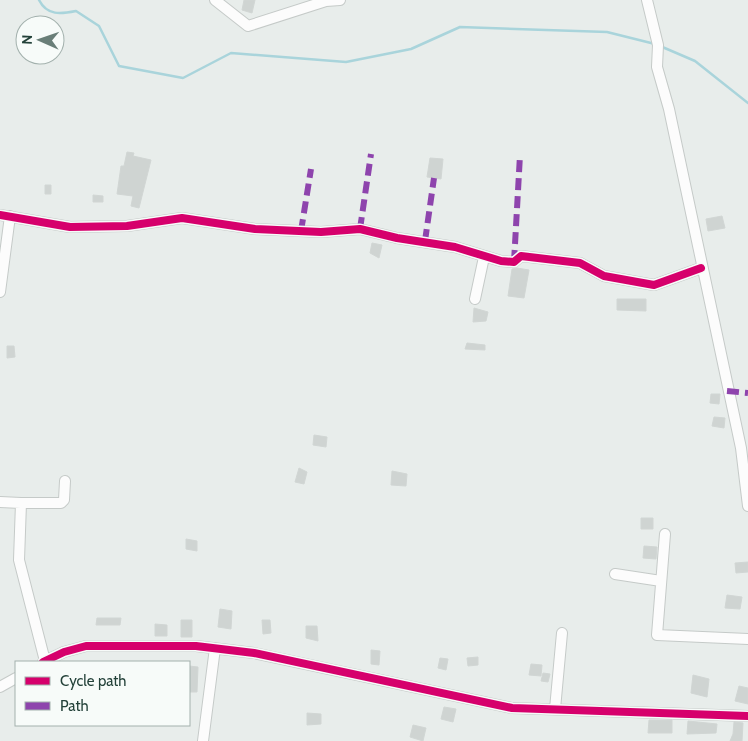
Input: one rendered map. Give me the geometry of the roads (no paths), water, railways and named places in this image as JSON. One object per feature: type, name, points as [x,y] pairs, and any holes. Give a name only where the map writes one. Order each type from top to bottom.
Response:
[{"type":"street","points":[[215,0],[248,26],[326,1],[340,0]]},
{"type":"street","points":[[647,0],[658,45],[657,67],[668,109],[740,448],[748,506]]},
{"type":"street","points":[[0,292],[5,216],[70,227],[127,226],[182,218],[255,229],[321,232],[360,229],[397,238],[455,247],[484,257],[514,262],[521,256],[552,258],[580,263],[604,276],[654,285],[701,268]]},
{"type":"street","points":[[475,300],[484,257]]},
{"type":"street","points":[[0,502],[61,503],[64,500],[65,481]]},
{"type":"street","points":[[21,503],[19,560],[44,661]]},
{"type":"street","points":[[666,534],[657,636],[748,639]]},
{"type":"street","points":[[615,574],[661,581]]},
{"type":"street","points":[[555,709],[562,633]]},
{"type":"street","points":[[46,661],[64,652],[86,646],[136,645],[215,648],[254,653],[362,674],[512,708],[748,716]]},
{"type":"street","points":[[203,741],[215,648]]},
{"type":"street","points":[[0,687],[15,679]]},
{"type":"waterway","points":[[39,0],[50,11],[55,13],[76,11],[99,26],[119,66],[183,78],[231,53],[346,62],[411,49],[460,27],[607,32],[655,44]]},
{"type":"waterway","points":[[660,46],[695,61],[748,103]]}]
